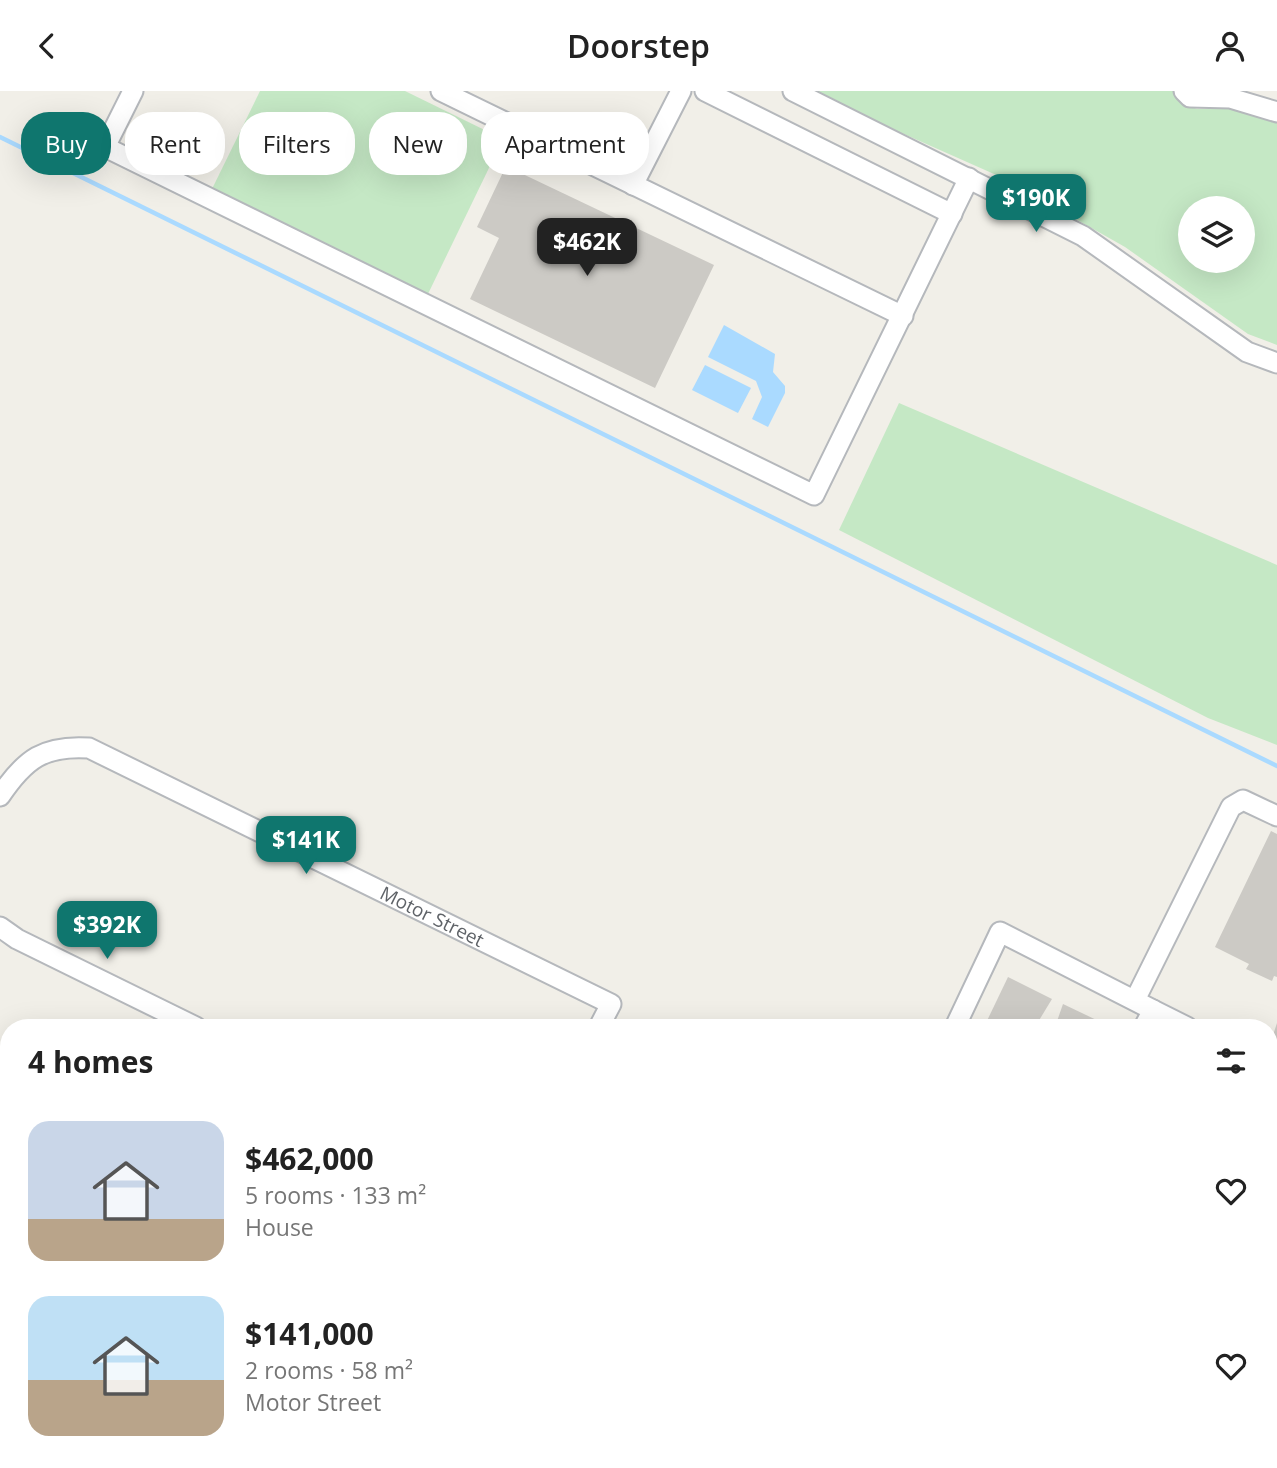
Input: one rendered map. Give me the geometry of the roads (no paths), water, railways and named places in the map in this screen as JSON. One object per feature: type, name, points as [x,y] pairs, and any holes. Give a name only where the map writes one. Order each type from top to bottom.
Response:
[{"type":"street","points":[[133,91],[105,146],[814,495],[969,178]]},
{"type":"street","points":[[441,91],[903,316]]},
{"type":"street","points":[[633,185],[681,91]]},
{"type":"street","points":[[705,91],[952,213]]},
{"type":"street","points":[[793,91],[1083,236],[1247,352],[1277,363]]},
{"type":"street","points":[[1184,91],[1189,97],[1230,98],[1277,112]]},
{"type":"street","name":"Motor Street","points":[[0,795],[16,772],[44,751],[69,747],[89,748],[611,1004],[603,1019]]},
{"type":"street","points":[[1135,1000],[1231,807],[1243,800],[1277,815]]},
{"type":"street","points":[[0,927],[17,939],[180,1019]]},
{"type":"street","points":[[959,1019],[1000,932],[1135,1000],[1149,1018]]},
{"type":"water","points":[[724,325],[775,354],[773,372],[785,386],[785,393],[768,427],[752,419],[762,397],[756,381],[708,357]]},
{"type":"water","points":[[705,365],[751,388],[738,413],[692,390]]},
{"type":"waterway","points":[[0,137],[1277,766]]}]
